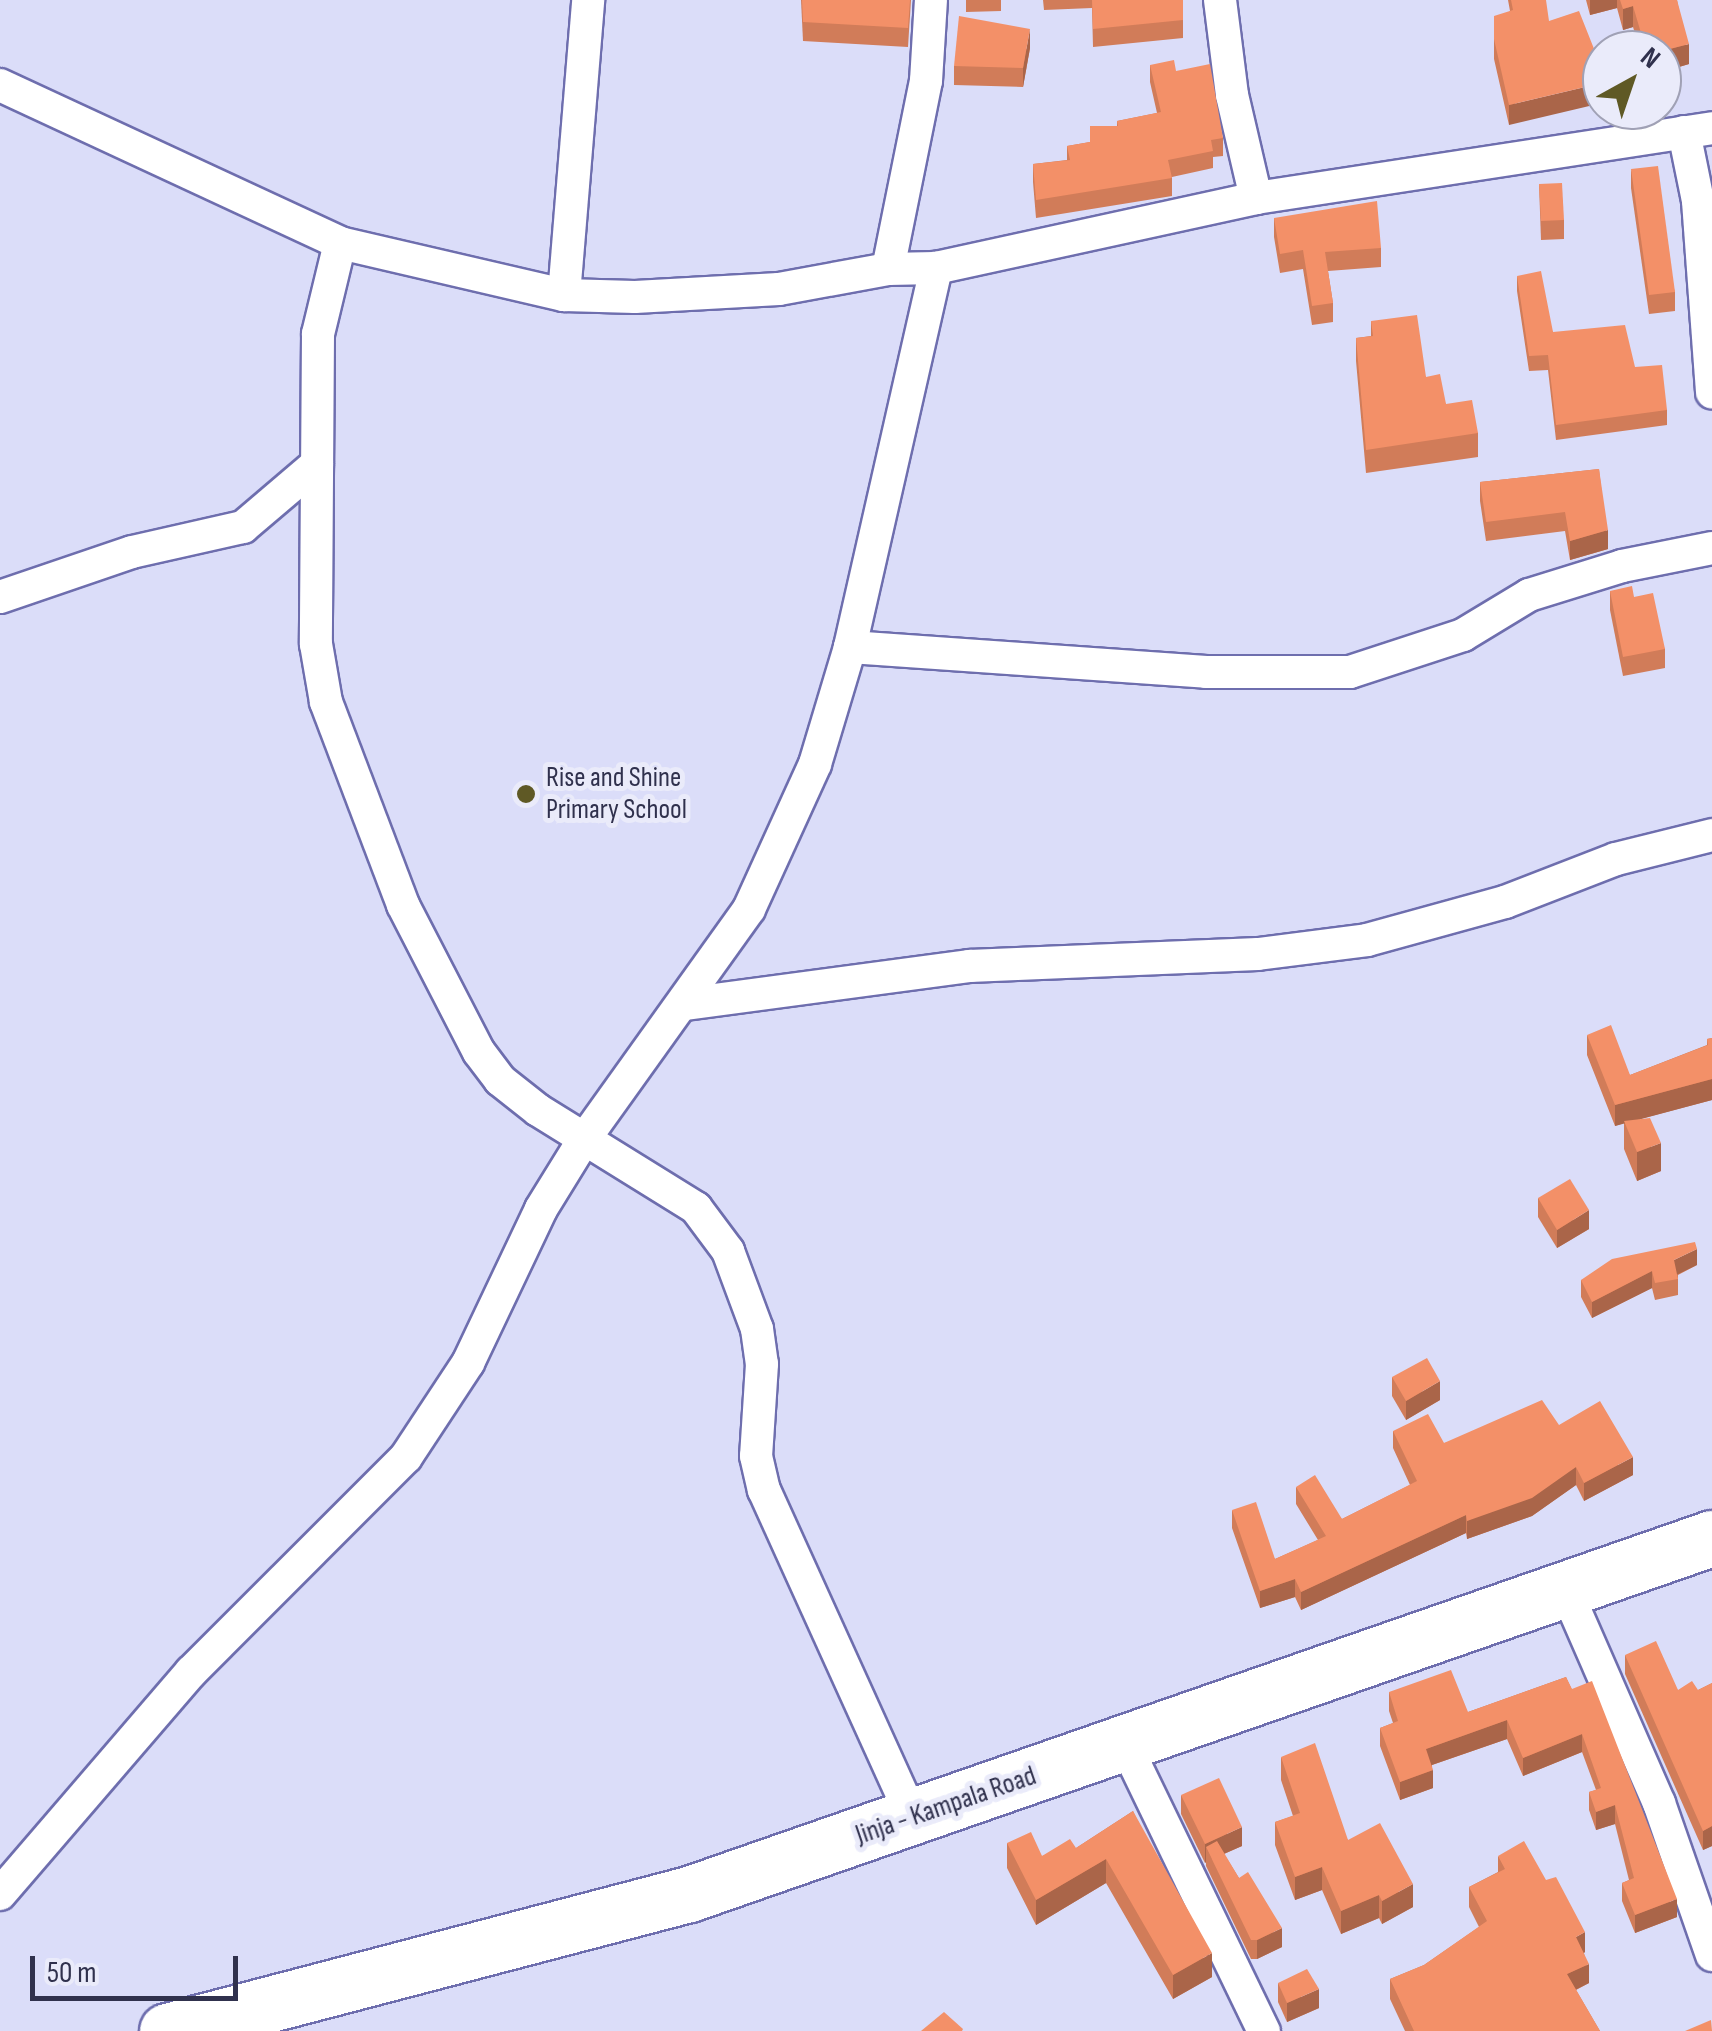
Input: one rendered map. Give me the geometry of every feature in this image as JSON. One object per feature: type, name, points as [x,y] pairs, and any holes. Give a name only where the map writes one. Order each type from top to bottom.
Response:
[{"type":"highway","name":"Jinja - Kampala Road","points":[[187,2028],[689,1894],[1126,1746],[1712,1538]]},
{"type":"street","points":[[564,295],[588,0]]},
{"type":"street","points":[[888,269],[926,81],[931,0]]},
{"type":"street","points":[[1220,0],[1256,198]]},
{"type":"street","points":[[0,85],[340,243],[564,295],[702,296],[888,269],[936,268],[1256,198],[1698,130],[1698,201],[1712,392]]},
{"type":"street","points":[[340,243],[318,334],[316,644],[326,702],[404,905],[456,1013],[500,1080],[583,1142],[696,1208],[728,1250],[760,1346],[756,1456],[764,1490],[912,1817]]},
{"type":"street","points":[[0,1894],[191,1672],[406,1457],[494,1315],[541,1209],[583,1142],[749,910],[815,764],[850,647],[936,268]]},
{"type":"street","points":[[0,597],[112,557],[243,527],[317,464]]},
{"type":"street","points":[[850,647],[1206,672],[1350,672],[1464,634],[1529,595],[1622,566],[1712,548]]},
{"type":"street","points":[[685,1004],[969,966],[1258,954],[1367,940],[1505,902],[1616,859],[1712,835]]},
{"type":"street","points":[[1565,1588],[1660,1802],[1712,1955]]},
{"type":"street","points":[[1126,1746],[1264,2031]]},
{"type":"building","points":[[802,0],[910,0],[908,28],[803,22]]},
{"type":"building","points":[[1092,0],[1183,0],[1183,20],[1093,29]]},
{"type":"building","points":[[1511,0],[1546,0],[1549,21],[1579,11],[1587,30],[1582,30],[1582,88],[1509,105],[1494,39],[1494,16],[1513,10]]},
{"type":"building","points":[[1620,0],[1677,0],[1689,44],[1682,46],[1682,30],[1640,30],[1633,6],[1623,9]]},
{"type":"building","points":[[959,16],[1030,29],[1023,68],[954,66]]},
{"type":"building","points":[[1174,60],[1176,71],[1210,64],[1223,138],[1211,140],[1213,151],[1168,160],[1172,178],[1036,200],[1033,164],[1070,160],[1067,146],[1090,142],[1090,126],[1118,126],[1117,121],[1161,112],[1150,65]]},
{"type":"building","points":[[1658,166],[1675,292],[1649,295],[1631,169]]},
{"type":"building","points":[[1562,183],[1564,220],[1541,221],[1539,184]]},
{"type":"building","points":[[1377,201],[1381,248],[1325,252],[1333,303],[1312,306],[1303,250],[1280,254],[1274,218]]},
{"type":"building","points":[[1541,271],[1553,332],[1625,325],[1635,367],[1662,365],[1667,410],[1556,425],[1548,355],[1529,356],[1517,276]]},
{"type":"building","points":[[1417,315],[1426,377],[1440,374],[1446,404],[1472,400],[1478,433],[1366,450],[1356,338],[1373,336],[1371,321]]},
{"type":"building","points":[[1599,469],[1608,530],[1570,541],[1565,512],[1486,522],[1480,482]]},
{"type":"building","points":[[1632,586],[1634,597],[1653,593],[1665,649],[1623,657],[1610,591]]},
{"type":"building","points":[[1611,1025],[1630,1075],[1708,1045],[1707,1039],[1712,1038],[1712,1079],[1615,1105],[1587,1035]]},
{"type":"building","points":[[1650,1118],[1661,1143],[1637,1152],[1624,1121]]},
{"type":"building","points":[[1570,1179],[1589,1210],[1557,1230],[1538,1198]]},
{"type":"building","points":[[1695,1242],[1697,1249],[1674,1260],[1678,1279],[1655,1283],[1652,1271],[1592,1302],[1581,1280],[1612,1259]]},
{"type":"building","points":[[1427,1358],[1440,1381],[1406,1401],[1392,1377]]},
{"type":"building","points":[[1542,1400],[1559,1425],[1600,1401],[1633,1457],[1584,1483],[1576,1467],[1532,1498],[1467,1521],[1466,1515],[1301,1592],[1295,1579],[1260,1591],[1232,1510],[1256,1502],[1275,1559],[1326,1536],[1296,1487],[1315,1475],[1342,1519],[1417,1481],[1393,1431],[1428,1414],[1444,1443]]},
{"type":"building","points":[[1656,1641],[1678,1690],[1692,1681],[1698,1690],[1712,1683],[1712,1826],[1703,1831],[1625,1655]]},
{"type":"building","points":[[1451,1670],[1468,1712],[1566,1677],[1572,1689],[1592,1681],[1677,1899],[1635,1915],[1622,1883],[1634,1878],[1615,1805],[1596,1812],[1589,1792],[1601,1788],[1582,1734],[1523,1758],[1507,1720],[1426,1749],[1433,1770],[1400,1782],[1380,1728],[1398,1721],[1389,1692]]},
{"type":"building","points":[[1315,1743],[1348,1840],[1380,1823],[1413,1884],[1382,1901],[1379,1895],[1341,1911],[1322,1867],[1295,1877],[1275,1822],[1300,1813],[1281,1757]]},
{"type":"building","points":[[1219,1778],[1242,1827],[1205,1844],[1181,1795]]},
{"type":"building","points":[[1133,1811],[1212,1953],[1173,1975],[1106,1859],[1036,1900],[1007,1843],[1031,1832],[1042,1856],[1070,1839],[1076,1848]]},
{"type":"building","points":[[1217,1841],[1239,1878],[1248,1872],[1282,1928],[1251,1940],[1206,1847]]},
{"type":"building","points":[[1524,1841],[1546,1880],[1556,1877],[1585,1932],[1576,1937],[1589,1964],[1567,1974],[1600,2031],[1414,2031],[1390,1979],[1424,1965],[1487,1921],[1469,1887],[1505,1869],[1498,1856]]},
{"type":"building","points":[[1307,1969],[1319,1989],[1287,2003],[1278,1983]]},
{"type":"building","points":[[944,2012],[962,2031],[921,2031]]},
{"type":"building","points":[[1711,2020],[1712,2031],[1685,2031]]},
{"type":"place","name":"Rise and Shine Primary School","points":[[526,794]]}]
